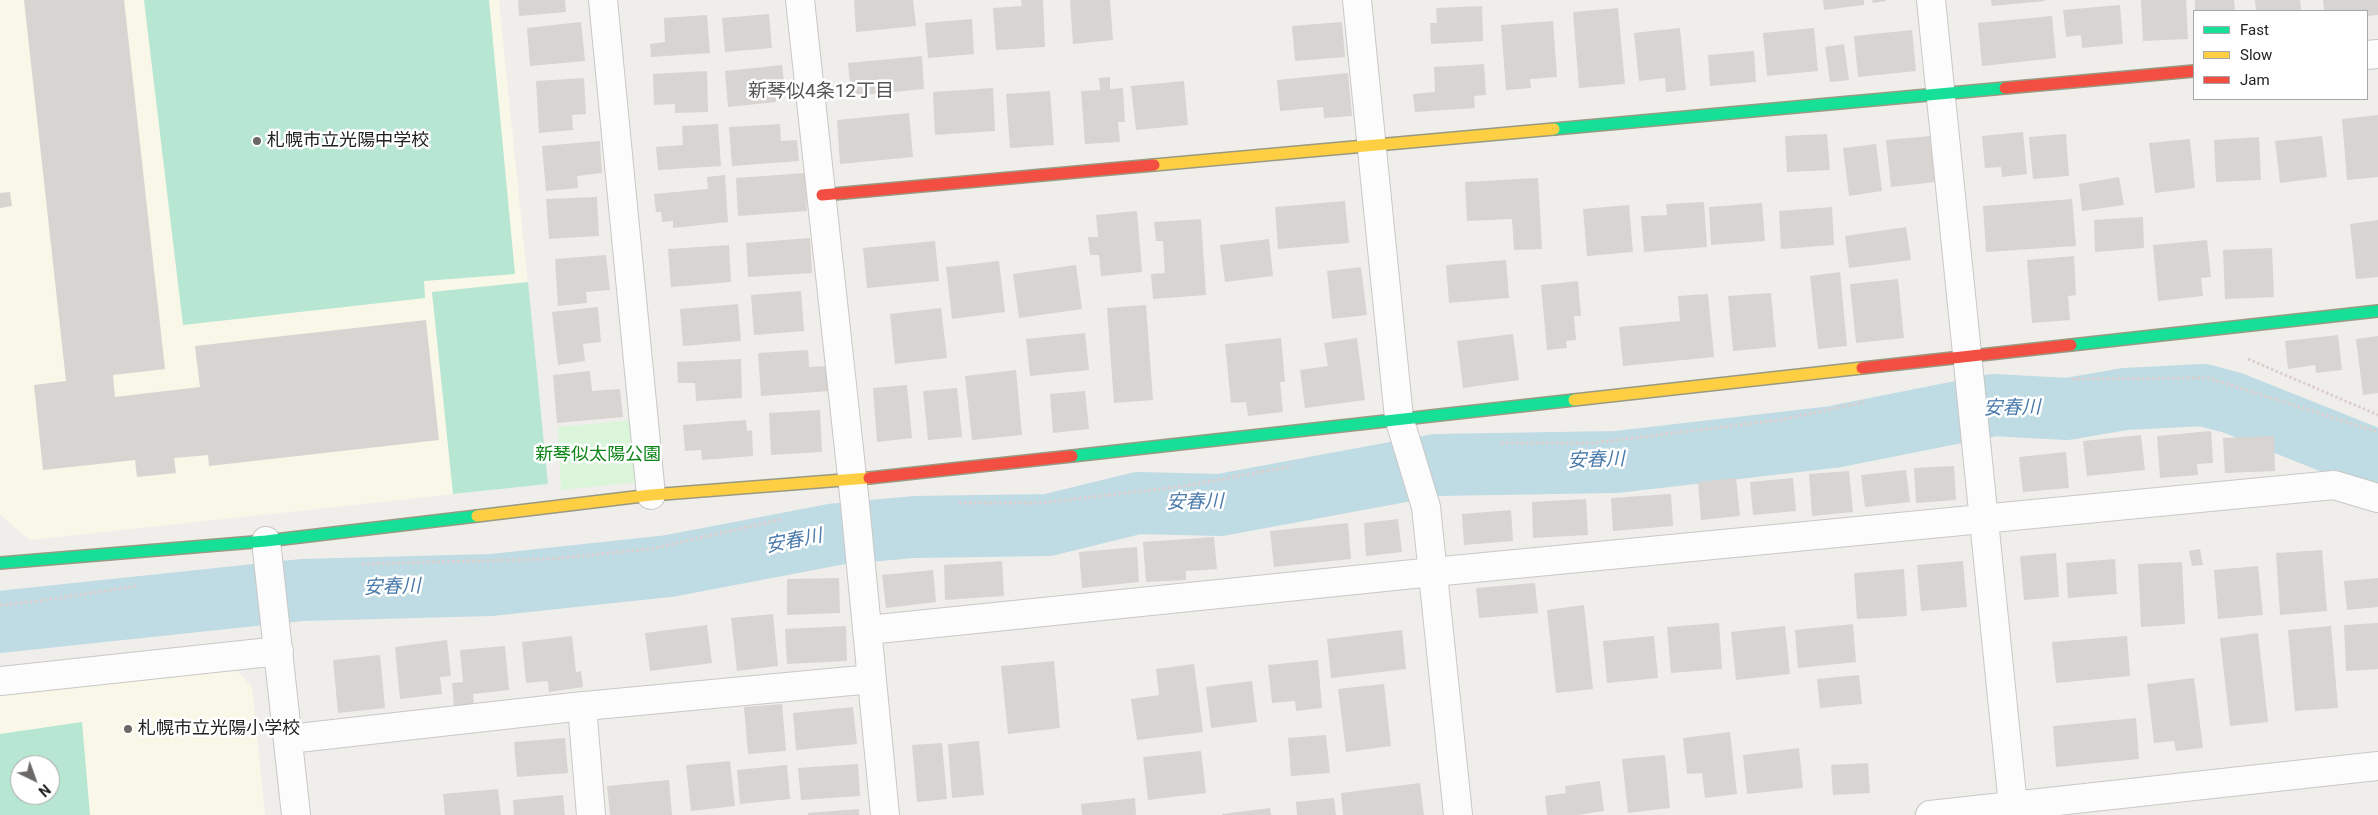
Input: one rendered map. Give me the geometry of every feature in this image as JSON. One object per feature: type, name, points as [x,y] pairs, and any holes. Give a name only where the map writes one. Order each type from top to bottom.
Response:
[{"type":"street","points":[[603,0],[650,495]]},
{"type":"street","points":[[800,0],[861,555],[885,815]]},
{"type":"street","points":[[1357,0],[1398,418],[1410,451],[1426,507],[1458,815]]},
{"type":"street","points":[[1931,0],[2014,811]]},
{"type":"street","points":[[822,195],[2193,71]]},
{"type":"street","points":[[0,563],[266,541],[650,495],[853,480],[2378,310]]},
{"type":"street","points":[[868,630],[1433,572],[2334,485],[2378,498]]},
{"type":"street","points":[[266,541],[296,815]]},
{"type":"street","points":[[0,681],[279,651]]},
{"type":"street","points":[[288,739],[582,706],[872,679]]},
{"type":"street","points":[[582,706],[591,815]]},
{"type":"street","points":[[1930,815],[2014,811],[2378,766]]},
{"type":"path","points":[[2211,330],[2223,348],[2378,415]]},
{"type":"path","points":[[2070,379],[2208,378],[2378,432]]},
{"type":"path","points":[[1493,443],[1592,443],[1780,420],[1867,402]]},
{"type":"path","points":[[952,502],[1041,503],[1185,486],[1301,464]]},
{"type":"path","points":[[361,564],[548,559],[651,549],[784,519]]},
{"type":"path","points":[[0,605],[143,585]]},
{"type":"shaded area","name":"札幌市立光陽中学校","points":[[0,0],[499,0],[548,484],[30,540],[0,515]]},
{"type":"shaded area","name":"札幌市立光陽小学校","points":[[234,668],[252,687],[265,815],[0,815],[0,693]]},
{"type":"green space","points":[[144,0],[489,0],[515,274],[424,281],[425,298],[183,325]]},
{"type":"green space","points":[[528,282],[548,484],[453,494],[432,292]]},
{"type":"green space","name":"新琴似太陽公園","points":[[633,420],[639,482],[561,490],[558,427]]},
{"type":"green space","points":[[82,722],[90,815],[0,815],[0,734]]},
{"type":"building","points":[[24,0],[124,0],[165,369],[113,375],[115,397],[200,387],[195,346],[426,320],[439,440],[209,466],[208,455],[174,458],[176,473],[137,477],[135,460],[43,470],[34,385],[66,381]]},
{"type":"building","points":[[518,0],[565,0],[566,12],[519,16]]},
{"type":"building","points":[[854,0],[913,0],[916,26],[856,32]]},
{"type":"building","points":[[1021,0],[1043,0],[1045,47],[996,50],[993,8],[1022,6]]},
{"type":"building","points":[[1070,0],[1110,0],[1113,40],[1073,44]]},
{"type":"building","points":[[1823,0],[1864,0],[1864,5],[1824,10]]},
{"type":"building","points":[[1872,0],[1886,0],[1886,1],[1873,3]]},
{"type":"building","points":[[1991,0],[2045,0],[2045,1],[1992,6]]},
{"type":"building","points":[[2141,0],[2186,0],[2188,39],[2143,41]]},
{"type":"building","points":[[2195,0],[2234,0],[2235,10],[2195,10]]},
{"type":"building","points":[[2255,0],[2300,0],[2301,10],[2256,10]]},
{"type":"building","points":[[2323,0],[2378,0],[2378,15],[2368,16],[2368,10],[2324,10]]},
{"type":"building","points":[[2120,5],[2123,44],[2082,48],[2081,35],[2066,37],[2063,10]]},
{"type":"building","points":[[1482,6],[1483,41],[1431,44],[1430,23],[1437,23],[1436,8]]},
{"type":"building","points":[[1618,8],[1625,84],[1579,88],[1573,12]]},
{"type":"building","points":[[769,14],[772,48],[725,52],[722,18]]},
{"type":"building","points":[[707,15],[710,53],[651,57],[650,44],[665,42],[664,18]]},
{"type":"building","points":[[2052,16],[2056,58],[1982,66],[1978,23]]},
{"type":"building","points":[[972,19],[974,54],[928,58],[925,23]]},
{"type":"building","points":[[1553,21],[1557,77],[1530,79],[1531,88],[1506,90],[1501,25]]},
{"type":"building","points":[[581,22],[585,61],[530,66],[527,28]]},
{"type":"building","points":[[1342,22],[1345,57],[1295,61],[1292,26]]},
{"type":"building","points":[[1680,28],[1686,90],[1666,92],[1665,78],[1639,81],[1634,33]]},
{"type":"building","points":[[1814,28],[1818,71],[1767,76],[1763,33]]},
{"type":"building","points":[[1912,30],[1916,71],[1858,77],[1854,36]]},
{"type":"building","points":[[1844,44],[1849,80],[1830,82],[1825,47]]},
{"type":"building","points":[[1754,51],[1756,82],[1710,86],[1708,55]]},
{"type":"building","points":[[922,56],[924,89],[851,96],[848,63]]},
{"type":"building","points":[[1484,64],[1486,95],[1474,96],[1475,108],[1415,112],[1413,94],[1435,92],[1434,67]]},
{"type":"building","points":[[782,65],[785,90],[775,91],[776,102],[728,107],[725,71]]},
{"type":"building","points":[[707,71],[708,112],[675,113],[675,104],[654,105],[653,74]]},
{"type":"building","points":[[1348,73],[1352,116],[1324,118],[1323,107],[1280,111],[1277,80]]},
{"type":"building","points":[[1110,77],[1110,89],[1123,88],[1125,122],[1118,122],[1120,142],[1085,144],[1081,91],[1100,90],[1099,78]]},
{"type":"building","points":[[584,78],[586,114],[572,115],[573,130],[539,133],[536,81]]},
{"type":"building","points":[[1184,81],[1188,125],[1136,130],[1131,86]]},
{"type":"building","points":[[993,88],[995,131],[935,135],[933,92]]},
{"type":"building","points":[[1050,91],[1054,145],[1010,148],[1006,94]]},
{"type":"building","points":[[909,113],[913,157],[840,164],[837,120]]},
{"type":"building","points":[[2378,115],[2378,177],[2347,180],[2342,119]]},
{"type":"building","points":[[718,124],[721,166],[658,170],[656,147],[683,145],[682,126]]},
{"type":"building","points":[[780,124],[781,141],[797,140],[799,161],[732,166],[729,127]]},
{"type":"building","points":[[2023,132],[2027,174],[2002,177],[2001,167],[1985,168],[1982,136]]},
{"type":"building","points":[[1827,134],[1830,170],[1787,172],[1785,136]]},
{"type":"building","points":[[2066,134],[2069,176],[2033,179],[2029,137]]},
{"type":"building","points":[[1931,136],[1935,182],[1891,187],[1886,140]]},
{"type":"building","points":[[2322,136],[2327,177],[2280,183],[2275,141]]},
{"type":"building","points":[[2259,137],[2261,180],[2216,182],[2214,140]]},
{"type":"building","points":[[2190,139],[2195,188],[2155,193],[2149,143]]},
{"type":"building","points":[[600,141],[602,173],[577,176],[578,188],[546,191],[542,146]]},
{"type":"building","points":[[1876,144],[1882,191],[1849,196],[1843,148]]},
{"type":"building","points":[[805,173],[807,211],[738,216],[736,178]]},
{"type":"building","points":[[725,175],[728,222],[673,228],[673,221],[662,222],[661,212],[656,212],[654,194],[708,189],[707,177]]},
{"type":"building","points":[[2119,177],[2124,205],[2082,211],[2079,184]]},
{"type":"building","points":[[1538,178],[1542,249],[1514,250],[1512,219],[1467,221],[1465,182]]},
{"type":"building","points":[[10,192],[12,206],[0,208],[0,193]]},
{"type":"building","points":[[597,197],[599,236],[549,239],[546,199]]},
{"type":"building","points":[[2072,199],[2076,246],[1986,252],[1983,206]]},
{"type":"building","points":[[1345,201],[1349,243],[1278,249],[1275,207]]},
{"type":"building","points":[[1704,202],[1707,247],[1644,252],[1641,216],[1667,215],[1666,204]]},
{"type":"building","points":[[1762,203],[1765,241],[1711,245],[1709,207]]},
{"type":"building","points":[[1629,205],[1633,252],[1587,256],[1583,209]]},
{"type":"building","points":[[1832,207],[1834,245],[1781,249],[1779,211]]},
{"type":"building","points":[[1137,211],[1142,272],[1101,276],[1099,255],[1090,255],[1088,237],[1098,237],[1096,215]]},
{"type":"building","points":[[2143,217],[2144,248],[2095,252],[2094,220]]},
{"type":"building","points":[[1201,219],[1206,295],[1153,299],[1151,274],[1165,273],[1163,241],[1156,241],[1154,222]]},
{"type":"building","points":[[2378,220],[2378,277],[2356,279],[2350,224]]},
{"type":"building","points":[[1906,227],[1911,260],[1849,268],[1845,236]]},
{"type":"building","points":[[810,238],[812,273],[748,277],[746,243]]},
{"type":"building","points":[[1269,239],[1273,276],[1225,282],[1220,245]]},
{"type":"building","points":[[2207,240],[2211,277],[2201,278],[2203,296],[2158,301],[2153,245]]},
{"type":"building","points":[[935,241],[939,281],[867,288],[863,248]]},
{"type":"building","points":[[729,245],[731,282],[671,287],[668,249]]},
{"type":"building","points":[[2272,248],[2274,297],[2225,299],[2223,250]]},
{"type":"building","points":[[606,255],[610,290],[586,292],[587,303],[558,306],[555,259]]},
{"type":"building","points":[[2074,256],[2076,295],[2068,296],[2070,320],[2032,323],[2027,260]]},
{"type":"building","points":[[1506,260],[1509,298],[1449,303],[1446,265]]},
{"type":"building","points":[[999,261],[1005,312],[952,319],[946,267]]},
{"type":"building","points":[[1076,265],[1082,309],[1019,318],[1013,274]]},
{"type":"building","points":[[1361,267],[1367,315],[1332,319],[1327,271]]},
{"type":"building","points":[[1840,272],[1847,346],[1818,349],[1810,276]]},
{"type":"building","points":[[1898,279],[1904,338],[1856,343],[1850,284]]},
{"type":"building","points":[[1578,281],[1581,316],[1574,316],[1576,340],[1566,341],[1567,348],[1547,350],[1541,285]]},
{"type":"building","points":[[801,291],[804,331],[754,335],[751,295]]},
{"type":"building","points":[[1771,293],[1776,347],[1733,351],[1728,296]]},
{"type":"building","points":[[1708,294],[1714,357],[1623,366],[1619,327],[1680,321],[1678,296]]},
{"type":"building","points":[[738,304],[741,341],[683,346],[680,309]]},
{"type":"building","points":[[1146,305],[1153,400],[1114,403],[1107,308]]},
{"type":"building","points":[[598,307],[601,342],[583,344],[585,361],[558,365],[552,312]]},
{"type":"building","points":[[941,308],[947,358],[895,364],[890,314]]},
{"type":"building","points":[[1085,333],[1089,370],[1030,376],[1026,339]]},
{"type":"building","points":[[1513,334],[1519,380],[1463,388],[1457,341]]},
{"type":"building","points":[[2338,335],[2342,370],[2316,373],[2315,365],[2288,369],[2285,341]]},
{"type":"building","points":[[2378,336],[2378,393],[2363,395],[2356,339]]},
{"type":"building","points":[[1281,338],[1285,382],[1280,382],[1283,412],[1248,416],[1246,402],[1231,403],[1225,344]]},
{"type":"building","points":[[1357,338],[1365,400],[1305,408],[1300,370],[1328,366],[1324,343]]},
{"type":"building","points":[[808,350],[809,367],[829,366],[830,391],[761,396],[758,353]]},
{"type":"building","points":[[741,359],[742,398],[696,401],[695,383],[678,383],[677,362]]},
{"type":"building","points":[[1016,370],[1022,435],[972,440],[965,376]]},
{"type":"building","points":[[590,371],[592,391],[620,389],[623,417],[557,423],[553,375]]},
{"type":"building","points":[[907,385],[912,438],[877,442],[873,388]]},
{"type":"building","points":[[957,388],[962,437],[928,440],[923,391]]},
{"type":"building","points":[[1085,391],[1089,429],[1053,433],[1050,394]]},
{"type":"building","points":[[820,410],[822,452],[771,455],[769,413]]},
{"type":"building","points":[[746,420],[747,431],[752,430],[753,456],[702,460],[701,450],[685,451],[683,425]]},
{"type":"building","points":[[2211,431],[2213,463],[2197,464],[2198,475],[2160,478],[2157,436]]},
{"type":"building","points":[[2141,435],[2145,470],[2087,476],[2083,441]]},
{"type":"building","points":[[2274,436],[2275,471],[2225,473],[2223,438]]},
{"type":"building","points":[[2066,452],[2069,488],[2023,492],[2019,457]]},
{"type":"building","points":[[1954,466],[1956,500],[1916,503],[1914,468]]},
{"type":"building","points":[[1906,470],[1910,502],[1865,507],[1861,475]]},
{"type":"building","points":[[1849,471],[1853,512],[1812,516],[1809,474]]},
{"type":"building","points":[[1736,478],[1740,516],[1701,520],[1698,482]]},
{"type":"building","points":[[1793,478],[1796,511],[1753,515],[1750,482]]},
{"type":"building","points":[[1671,494],[1673,526],[1613,531],[1611,498]]},
{"type":"building","points":[[1586,499],[1588,535],[1533,538],[1532,502]]},
{"type":"building","points":[[1511,510],[1513,541],[1464,545],[1462,514]]},
{"type":"building","points":[[1398,519],[1402,552],[1366,556],[1364,523]]},
{"type":"building","points":[[1348,523],[1351,559],[1274,567],[1270,531]]},
{"type":"building","points":[[1214,537],[1217,569],[1186,571],[1186,580],[1146,582],[1143,542]]},
{"type":"building","points":[[1137,547],[1139,582],[1082,588],[1079,552]]},
{"type":"building","points":[[2200,549],[2203,565],[2192,566],[2189,551]]},
{"type":"building","points":[[2322,550],[2327,611],[2280,615],[2276,553]]},
{"type":"building","points":[[2056,553],[2059,597],[2024,600],[2020,556]]},
{"type":"building","points":[[2115,559],[2117,594],[2068,598],[2066,563]]},
{"type":"building","points":[[1002,561],[1004,596],[945,600],[944,565]]},
{"type":"building","points":[[1963,561],[1967,607],[1921,611],[1917,565]]},
{"type":"building","points":[[2182,562],[2185,624],[2141,627],[2138,564]]},
{"type":"building","points":[[2258,566],[2263,615],[2218,619],[2214,570]]},
{"type":"building","points":[[1904,569],[1907,616],[1857,619],[1854,573]]},
{"type":"building","points":[[933,570],[936,602],[886,608],[882,575]]},
{"type":"building","points":[[839,578],[840,613],[787,615],[787,579]]},
{"type":"building","points":[[2378,578],[2378,607],[2347,610],[2344,581]]},
{"type":"building","points":[[1535,583],[1538,613],[1479,618],[1476,588]]},
{"type":"building","points":[[1584,605],[1593,689],[1556,693],[1547,610]]},
{"type":"building","points":[[773,614],[778,666],[737,671],[731,618]]},
{"type":"building","points":[[1719,623],[1722,669],[1671,673],[1667,627]]},
{"type":"building","points":[[2378,623],[2378,669],[2346,671],[2344,625]]},
{"type":"building","points":[[1853,624],[1856,662],[1798,668],[1795,630]]},
{"type":"building","points":[[707,625],[712,663],[650,671],[645,633]]},
{"type":"building","points":[[846,626],[847,661],[787,664],[785,629]]},
{"type":"building","points":[[1785,626],[1790,674],[1736,680],[1731,632]]},
{"type":"building","points":[[2331,626],[2338,708],[2295,711],[2288,630]]},
{"type":"building","points":[[1402,630],[1406,669],[1331,678],[1327,639]]},
{"type":"building","points":[[2258,633],[2268,722],[2230,726],[2220,638]]},
{"type":"building","points":[[572,636],[576,672],[581,671],[583,687],[549,692],[548,681],[526,683],[522,642]]},
{"type":"building","points":[[1654,636],[1658,678],[1607,683],[1603,641]]},
{"type":"building","points":[[2127,636],[2130,676],[2056,683],[2052,642]]},
{"type":"building","points":[[447,640],[451,676],[440,677],[442,694],[400,699],[395,647]]},
{"type":"building","points":[[505,646],[509,690],[473,694],[474,705],[454,707],[452,683],[463,682],[460,650]]},
{"type":"building","points":[[380,655],[385,708],[338,713],[333,660]]},
{"type":"building","points":[[1318,660],[1322,708],[1296,711],[1295,701],[1272,703],[1268,665]]},
{"type":"building","points":[[1054,661],[1060,728],[1008,734],[1001,666]]},
{"type":"building","points":[[1194,664],[1203,732],[1137,740],[1131,699],[1159,695],[1156,669]]},
{"type":"building","points":[[1859,675],[1862,704],[1820,708],[1817,679]]},
{"type":"building","points":[[2194,678],[2203,748],[2176,751],[2174,741],[2154,743],[2147,684]]},
{"type":"building","points":[[1252,681],[1257,722],[1211,728],[1206,687]]},
{"type":"building","points":[[1384,684],[1391,746],[1346,752],[1338,689]]},
{"type":"building","points":[[782,704],[786,751],[748,754],[744,707]]},
{"type":"building","points":[[853,707],[857,744],[796,750],[793,713]]},
{"type":"building","points":[[2136,718],[2139,759],[2056,767],[2053,726]]},
{"type":"building","points":[[1730,732],[1737,794],[1705,798],[1702,773],[1687,774],[1683,738]]},
{"type":"building","points":[[1326,735],[1330,773],[1291,776],[1288,738]]},
{"type":"building","points":[[565,738],[568,773],[517,777],[514,742]]},
{"type":"building","points":[[979,741],[984,795],[952,798],[948,744]]},
{"type":"building","points":[[942,743],[947,799],[917,802],[912,745]]},
{"type":"building","points":[[1799,748],[1803,788],[1747,794],[1743,755]]},
{"type":"building","points":[[1201,751],[1206,793],[1148,800],[1143,757]]},
{"type":"building","points":[[1665,755],[1670,808],[1628,813],[1622,759]]},
{"type":"building","points":[[730,761],[735,806],[691,811],[686,765]]},
{"type":"building","points":[[1868,763],[1870,793],[1833,795],[1831,765]]},
{"type":"building","points":[[858,764],[860,796],[801,800],[798,768]]},
{"type":"building","points":[[787,765],[790,799],[740,804],[737,770]]},
{"type":"building","points":[[669,780],[672,815],[610,815],[607,786]]},
{"type":"building","points":[[1600,781],[1604,811],[1577,815],[1547,815],[1545,796],[1566,793],[1565,786]]},
{"type":"building","points":[[1420,783],[1424,815],[1343,815],[1341,793]]},
{"type":"building","points":[[498,789],[501,815],[445,815],[443,794]]},
{"type":"building","points":[[563,795],[565,815],[514,815],[513,800]]},
{"type":"building","points":[[1135,798],[1136,815],[1082,815],[1081,804]]},
{"type":"building","points":[[1334,798],[1336,815],[1297,815],[1296,802]]},
{"type":"building","points":[[1270,808],[1271,815],[1222,815],[1222,814]]},
{"type":"building","points":[[859,809],[859,815],[808,815],[808,813]]},
{"type":"waterway","name":"安春川","points":[[0,622],[302,590],[491,585],[669,566],[837,534],[914,527],[1048,525],[1138,503],[1220,505],[1436,465],[1616,462],[1833,437],[1994,405],[2067,409],[2125,399],[2203,395],[2233,403],[2378,461]]},
{"type":"traffic: fast","points":[[1554,129],[2005,88]]},
{"type":"traffic: fast","points":[[2071,345],[2378,311]]},
{"type":"traffic: fast","points":[[1072,456],[1574,400]]},
{"type":"traffic: fast","points":[[0,563],[266,541],[477,516]]},
{"type":"traffic: slow","points":[[1154,165],[1554,129]]},
{"type":"traffic: slow","points":[[1574,400],[1862,368]]},
{"type":"traffic: slow","points":[[477,516],[651,495],[869,478]]},
{"type":"traffic: jam","points":[[2005,88],[2193,71]]},
{"type":"traffic: jam","points":[[822,195],[1154,165]]},
{"type":"traffic: jam","points":[[1862,368],[2071,345]]},
{"type":"traffic: jam","points":[[869,478],[1072,456]]},
{"type":"place","name":"札幌市立光陽中学校","points":[[257,141]]},
{"type":"place","name":"札幌市立光陽小学校","points":[[128,729]]},
{"type":"district","name":"新琴似4条12丁目","points":[[821,92]]}]
